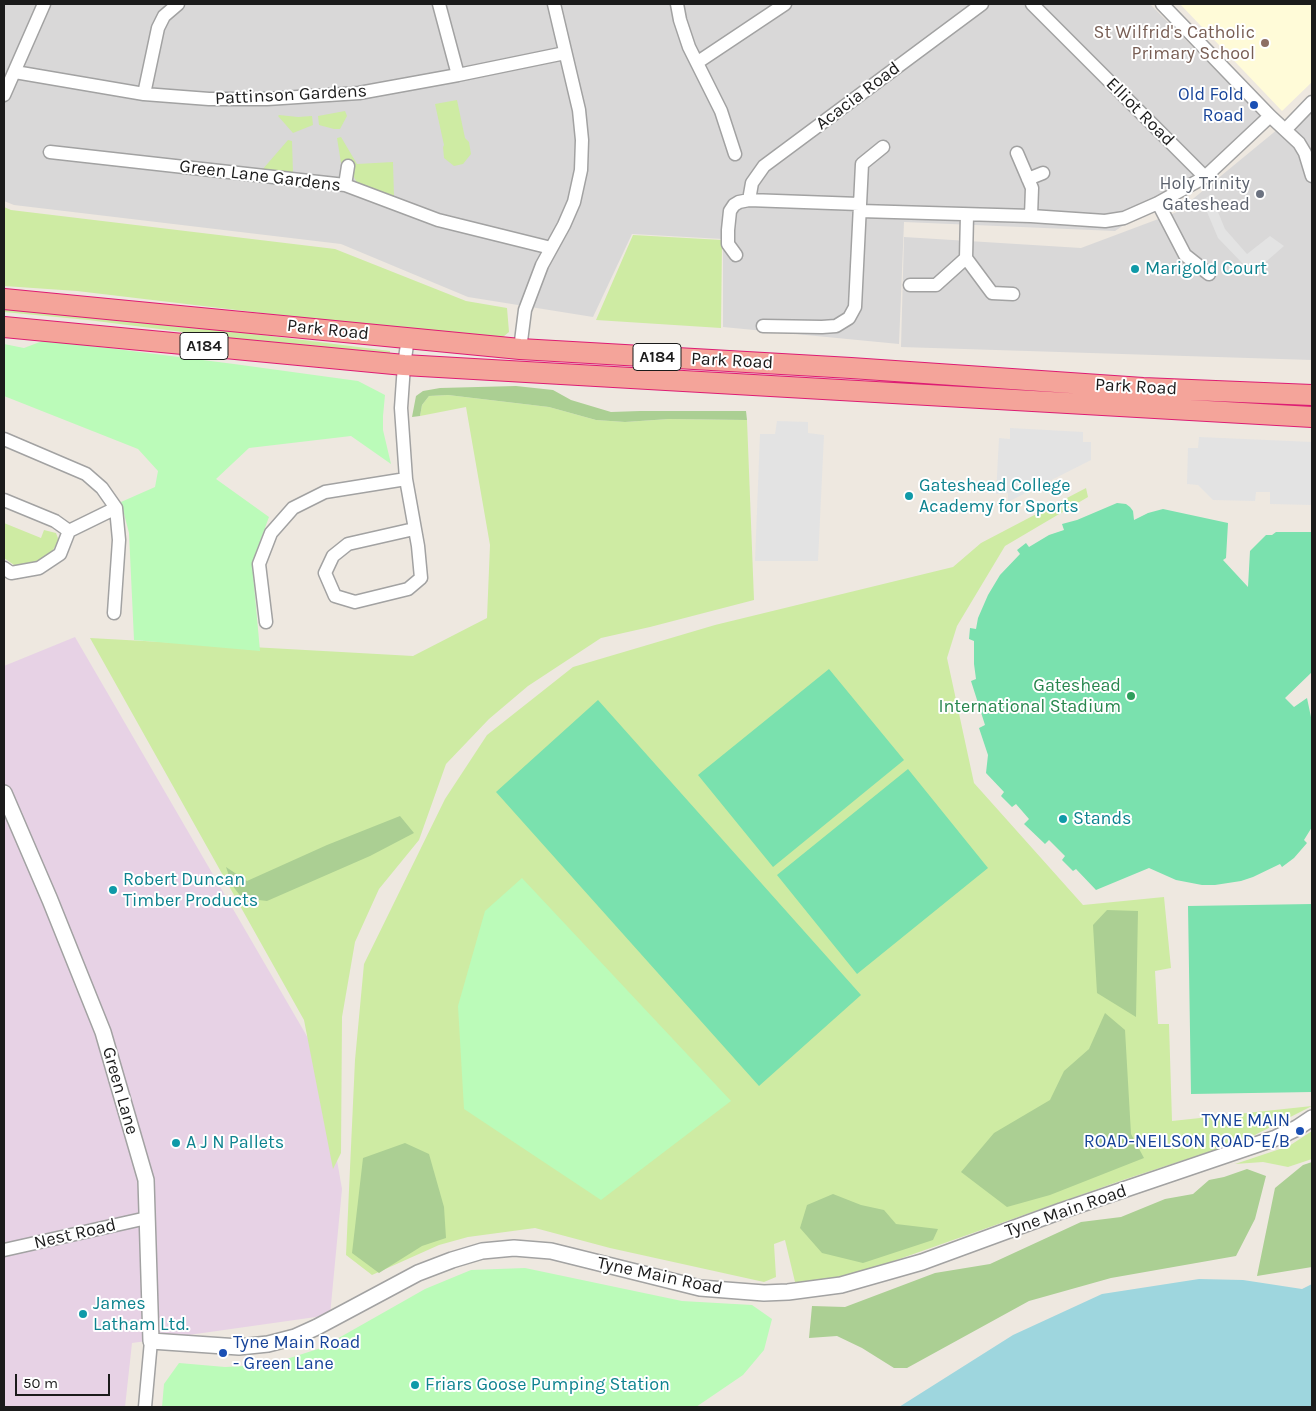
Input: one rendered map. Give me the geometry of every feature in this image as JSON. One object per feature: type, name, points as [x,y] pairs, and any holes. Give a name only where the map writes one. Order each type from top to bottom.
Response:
[{"type":"highway","name":"Park Road","points":[[4,299],[520,348],[1143,388],[1312,395]]},
{"type":"highway","name":"Park Road","points":[[4,327],[404,365],[1312,417]]},
{"type":"highway","points":[[849,391],[851,368]]},
{"type":"street","points":[[4,95],[44,4]]},
{"type":"street","points":[[144,94],[158,28],[164,16],[178,4]]},
{"type":"street","points":[[439,4],[458,75]]},
{"type":"street","points":[[520,348],[525,310],[542,265],[564,225],[574,202],[581,170],[582,140],[579,110],[554,4]]},
{"type":"street","points":[[677,4],[689,47],[721,111],[735,154]]},
{"type":"street","points":[[698,62],[785,4]]},
{"type":"street","name":"Acacia Road","points":[[749,200],[752,182],[764,166],[982,4]]},
{"type":"street","name":"Elliot Road","points":[[1032,4],[1205,177]]},
{"type":"street","points":[[1162,4],[1270,116],[1299,143],[1305,152],[1312,176]]},
{"type":"street","name":"Pattinson Gardens","points":[[15,72],[144,94],[209,99],[267,99],[359,93],[565,53]]},
{"type":"street","points":[[1286,129],[1312,102]]},
{"type":"street","points":[[736,255],[728,244],[730,211],[739,202],[749,200],[967,215],[1031,216],[1105,221],[1124,218],[1158,203],[1205,177],[1270,116]]},
{"type":"street","points":[[763,326],[822,328],[836,326],[849,318],[855,307],[862,164],[883,147]]},
{"type":"street","name":"Green Lane Gardens","points":[[50,152],[345,185],[438,220],[551,248]]},
{"type":"street","points":[[1017,153],[1032,188],[1031,216]]},
{"type":"street","points":[[345,185],[348,166]]},
{"type":"street","points":[[1028,179],[1043,174]]},
{"type":"street","points":[[1158,203],[1185,256],[1209,274]]},
{"type":"street","points":[[967,215],[966,258],[992,293],[1013,294]]},
{"type":"street","points":[[910,284],[936,285],[966,258]]},
{"type":"street","points":[[408,338],[401,408],[406,479],[418,546],[421,578],[408,590],[355,602],[335,596],[326,573],[333,556],[348,544],[414,529]]},
{"type":"street","points":[[4,439],[86,474],[102,488],[116,508],[119,540],[114,614]]},
{"type":"street","points":[[266,622],[259,564],[270,533],[293,508],[326,492],[406,479]]},
{"type":"street","points":[[4,500],[55,522],[69,531]]},
{"type":"street","points":[[4,568],[11,573],[39,568],[60,554],[69,531],[116,508]]},
{"type":"street","name":"Green Lane","points":[[4,793],[50,900],[103,1032],[146,1180],[151,1341],[145,1407]]},
{"type":"street","name":"Tyne Main Road","points":[[151,1341],[239,1347],[268,1344],[296,1337],[418,1273],[482,1251],[514,1248],[551,1251],[700,1288],[764,1293],[841,1286],[922,1262],[1061,1211],[1266,1141],[1297,1128],[1312,1118]]},
{"type":"street","name":"Nest Road","points":[[4,1250],[147,1218]]},
{"type":"shaded area","points":[[4,4],[1150,4],[1263,118],[1194,178],[1115,231],[904,222],[899,344],[723,327],[723,239],[632,234],[593,317],[468,297],[341,244],[14,205],[4,201]]},
{"type":"shaded area","name":"St Wilfrid's Catholic Primary School","points":[[1180,4],[1312,4],[1312,82],[1282,111]]},
{"type":"shaded area","points":[[1312,101],[1312,360],[901,347],[904,237],[1081,248],[1177,212]]},
{"type":"shaded area","points":[[1211,195],[1225,229],[1247,254],[1270,236],[1284,246],[1260,267],[1244,265],[1218,238],[1202,200]]},
{"type":"shaded area","points":[[777,421],[808,422],[808,433],[824,435],[818,561],[755,561],[760,434],[775,434]]},
{"type":"shaded area","points":[[1010,428],[1083,432],[1083,442],[1091,442],[1091,460],[1008,502],[1008,493],[996,494],[999,438],[1010,439]]},
{"type":"shaded area","points":[[1199,437],[1312,442],[1312,505],[1270,504],[1270,492],[1256,492],[1255,501],[1213,500],[1198,485],[1187,484],[1188,448],[1198,448]]},
{"type":"shaded area","points":[[75,637],[319,1057],[342,1189],[330,1315],[132,1343],[125,1407],[4,1407],[4,666]]},
{"type":"green space","points":[[457,100],[465,138],[469,142],[471,154],[463,164],[454,166],[444,158],[444,145],[435,104]]},
{"type":"green space","points":[[345,111],[347,116],[340,129],[319,125],[318,116]]},
{"type":"green space","points":[[279,115],[312,116],[313,125],[293,133]]},
{"type":"green space","points":[[341,137],[357,164],[393,162],[394,197],[358,185],[354,177],[354,164],[341,163],[337,138]]},
{"type":"green space","points":[[288,140],[292,141],[293,173],[262,170]]},
{"type":"green space","points":[[4,207],[11,210],[335,249],[466,301],[507,308],[509,332],[503,337],[354,324],[77,291],[4,286]]},
{"type":"green space","points":[[633,235],[722,240],[721,328],[596,320]]},
{"type":"green space","points":[[4,306],[89,313],[390,351],[390,355],[4,312]]},
{"type":"green space","points":[[45,340],[358,381],[385,395],[383,430],[391,464],[351,436],[249,448],[216,479],[269,517],[252,563],[260,651],[134,640],[129,533],[121,502],[155,487],[158,471],[138,449],[4,396],[4,344],[24,348]]},
{"type":"green space","points":[[516,386],[553,390],[571,400],[611,412],[746,411],[747,420],[669,419],[625,422],[596,420],[549,407],[448,395],[429,396],[422,405],[420,416],[412,417],[416,396],[423,391],[440,388]]},
{"type":"green space","points":[[448,395],[549,407],[596,420],[625,422],[669,419],[747,420],[754,600],[601,638],[528,686],[489,719],[446,764],[419,840],[379,889],[355,942],[342,1017],[341,1153],[333,1169],[304,1020],[90,638],[413,656],[487,618],[490,545],[466,407],[420,416],[422,405],[429,396]]},
{"type":"green space","points":[[1086,488],[1088,497],[1005,546],[957,626],[947,658],[974,783],[1083,905],[1164,897],[1171,968],[1155,971],[1158,1024],[1169,1024],[1172,1121],[1312,1106],[1245,1140],[1123,1180],[854,1275],[808,1282],[795,1282],[785,1240],[774,1244],[776,1277],[764,1282],[610,1248],[535,1228],[468,1237],[439,1245],[372,1275],[346,1255],[355,1060],[364,964],[445,799],[487,735],[573,667],[715,625],[953,567],[981,543]]},
{"type":"green space","name":"Gateshead International Stadium","points":[[1117,503],[1126,504],[1130,507],[1133,511],[1134,520],[1148,513],[1163,509],[1228,523],[1226,558],[1223,560],[1248,587],[1250,551],[1266,535],[1272,535],[1276,532],[1312,532],[1312,672],[1285,698],[1294,707],[1307,698],[1312,722],[1312,827],[1304,840],[1307,843],[1294,858],[1282,867],[1280,864],[1241,881],[1215,885],[1202,885],[1176,880],[1149,868],[1096,890],[1076,869],[1073,871],[1062,860],[1065,856],[1049,840],[1045,844],[1024,824],[1029,819],[1016,804],[1012,807],[1001,796],[1004,792],[986,773],[988,755],[979,728],[985,725],[971,681],[976,679],[974,641],[969,639],[970,628],[976,629],[978,618],[988,595],[1000,575],[1020,554],[1017,550],[1026,543],[1029,547],[1049,535],[1064,530],[1062,524],[1077,520]]},
{"type":"green space","points":[[4,523],[41,538],[44,530],[56,533],[59,541],[50,554],[32,565],[14,565],[4,558]]},
{"type":"green space","points":[[829,669],[904,760],[773,867],[698,775]]},
{"type":"green space","points":[[598,700],[861,995],[759,1086],[496,792]]},
{"type":"green space","points":[[908,769],[988,868],[857,974],[777,875]]},
{"type":"green space","points":[[400,816],[414,833],[370,856],[267,901],[242,898],[232,885],[226,867],[247,881],[327,845]]},
{"type":"green space","points":[[522,878],[731,1101],[601,1200],[464,1109],[458,1006],[485,911]]},
{"type":"green space","points":[[1312,904],[1312,1092],[1191,1094],[1188,906]]},
{"type":"green space","points":[[1107,910],[1138,911],[1136,1017],[1097,993],[1093,925]]},
{"type":"green space","points":[[1105,1013],[1125,1030],[1131,1134],[1144,1158],[1050,1195],[1007,1207],[961,1172],[994,1133],[1050,1100],[1064,1071],[1089,1049]]},
{"type":"green space","points":[[1312,1131],[1312,1159],[1288,1167],[1263,1162],[1235,1164],[1289,1146]]},
{"type":"green space","points":[[405,1143],[429,1154],[444,1207],[446,1238],[422,1246],[379,1273],[352,1253],[363,1158]]},
{"type":"green space","points":[[1312,1162],[1312,1267],[1257,1276],[1275,1188],[1303,1165]]},
{"type":"green space","points":[[1247,1169],[1266,1176],[1255,1219],[1236,1256],[1111,1278],[1029,1301],[907,1368],[894,1368],[862,1348],[837,1336],[809,1338],[812,1306],[845,1307],[935,1273],[990,1264],[1081,1222],[1121,1217],[1165,1199],[1193,1194],[1209,1180]]},
{"type":"green space","points":[[833,1194],[861,1205],[884,1210],[896,1224],[938,1229],[933,1240],[863,1263],[822,1253],[800,1228],[807,1205]]},
{"type":"green space","points":[[525,1268],[682,1301],[752,1305],[772,1319],[764,1350],[743,1375],[696,1407],[162,1407],[164,1384],[179,1363],[225,1367],[268,1365],[321,1348],[425,1289],[471,1270]]},
{"type":"water","points":[[1199,1279],[1243,1280],[1302,1289],[1312,1284],[1312,1407],[899,1407],[1013,1335],[1102,1294]]},
{"type":"place","name":"St Wilfrid's Catholic Primary School","points":[[1265,43]]},
{"type":"place","name":"Old Fold Road","points":[[1254,105]]},
{"type":"place","name":"Holy Trinity Gateshead","points":[[1260,194]]},
{"type":"place","name":"Marigold Court","points":[[1135,269]]},
{"type":"place","name":"Gateshead College Academy for Sports","points":[[909,496]]},
{"type":"place","name":"Gateshead International Stadium","points":[[1131,696]]},
{"type":"place","name":"Stands","points":[[1063,819]]},
{"type":"place","name":"Robert Duncan Timber Products","points":[[113,890]]},
{"type":"place","name":"TYNE MAIN ROAD-NEILSON ROAD-E/B","points":[[1300,1131]]},
{"type":"place","name":"A J N Pallets","points":[[176,1143]]},
{"type":"place","name":"James Latham Ltd.","points":[[83,1314]]},
{"type":"place","name":"Tyne Main Road - Green Lane","points":[[223,1353]]},
{"type":"place","name":"Friars Goose Pumping Station","points":[[415,1385]]}]
